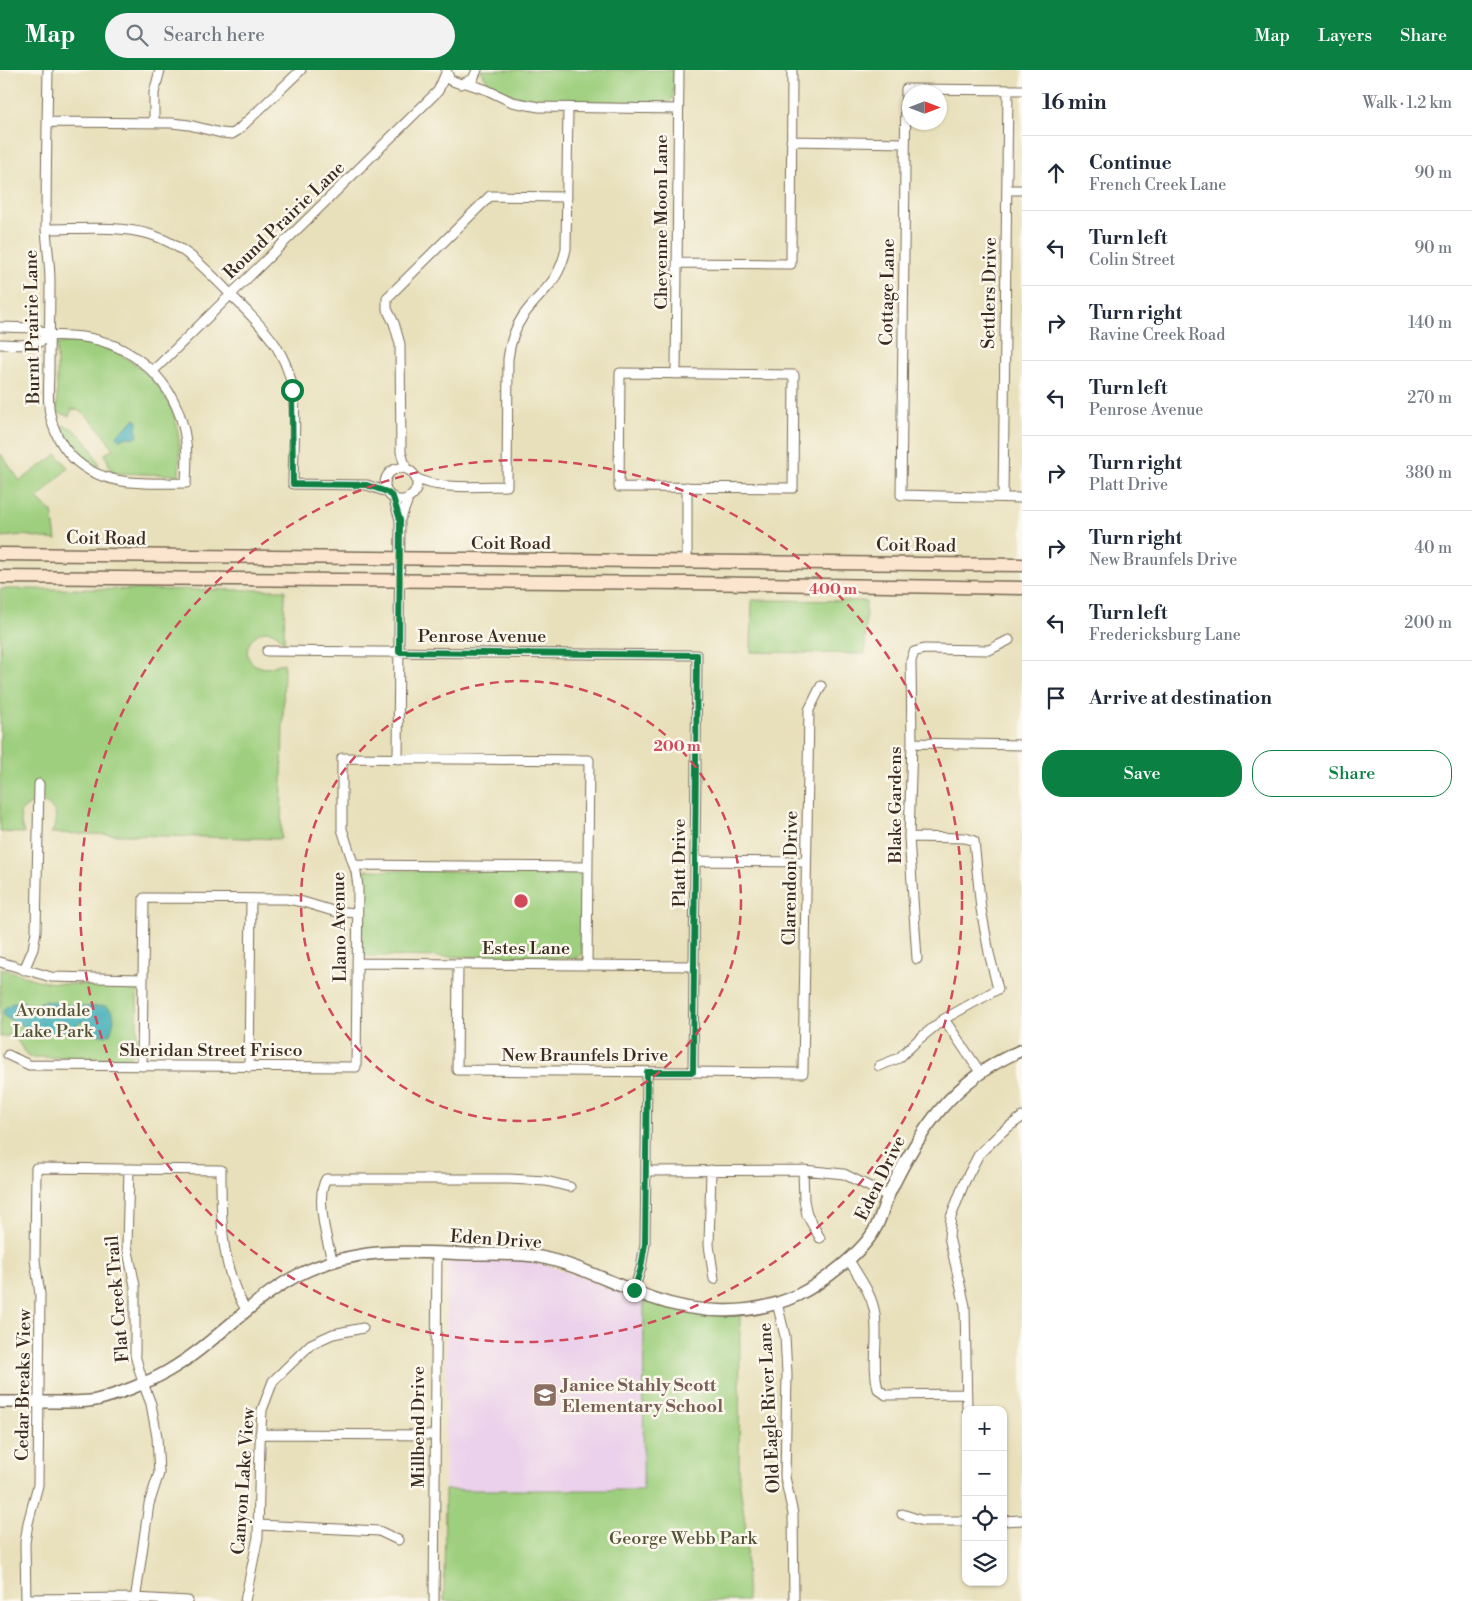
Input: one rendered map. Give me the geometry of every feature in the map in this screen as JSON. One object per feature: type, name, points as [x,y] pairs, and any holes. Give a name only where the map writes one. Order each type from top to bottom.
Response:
[{"type":"main road","name":"Coit Road","points":[[0,554],[399,560],[1022,565]]},
{"type":"main road","points":[[687,561],[687,583]]},
{"type":"main road","points":[[0,577],[1022,588]]},
{"type":"street","name":"Burnt Prairie Lane","points":[[48,70],[46,229],[50,281],[50,414],[58,438],[73,458],[92,472],[116,481],[132,483],[186,483],[186,446],[181,418],[170,393],[153,371]]},
{"type":"street","points":[[154,123],[154,92],[160,70]]},
{"type":"street","points":[[47,122],[180,124],[213,132],[232,134],[238,131],[300,70]]},
{"type":"street","points":[[463,84],[474,78],[477,70]]},
{"type":"street","points":[[477,70],[487,90]]},
{"type":"street","name":"Cheyenne Moon Lane","points":[[676,374],[678,70]]},
{"type":"street","points":[[677,263],[790,264],[792,70]]},
{"type":"street","points":[[446,71],[450,80],[487,90],[521,104],[539,107],[678,109]]},
{"type":"street","name":"Round Prairie Lane","points":[[153,371],[438,91],[446,71]]},
{"type":"street","name":"Round Prairie Lane","points":[[438,91],[463,84]]},
{"type":"street","name":"Cottage Lane","points":[[1003,498],[901,495],[905,142],[906,88],[1008,90]]},
{"type":"street","points":[[1008,90],[1022,90]]},
{"type":"street","name":"Settlers Drive","points":[[1003,498],[1008,90]]},
{"type":"street","points":[[568,108],[568,197],[567,242],[560,270],[547,289],[523,315],[515,329],[510,344],[508,359],[507,486],[433,485],[418,479],[406,469],[401,452],[401,350],[397,330],[387,309],[386,302],[389,295],[490,196],[568,197]]},
{"type":"street","points":[[791,141],[905,142]]},
{"type":"street","points":[[1007,190],[1022,190]]},
{"type":"street","points":[[46,229],[128,230],[157,237],[176,245],[192,257],[231,295],[270,337],[288,371],[294,399],[293,484],[367,485],[401,500],[433,485]]},
{"type":"street","points":[[0,328],[36,328],[49,336],[79,337],[106,342],[131,354],[153,371]]},
{"type":"street","points":[[0,344],[34,344],[49,336]]},
{"type":"street","points":[[620,373],[676,374],[794,375],[793,488],[619,487],[620,373]]},
{"type":"street","points":[[400,520],[385,484],[401,452]]},
{"type":"street","points":[[367,485],[398,468],[406,469]]},
{"type":"street","points":[[414,476],[417,484],[400,520],[398,759],[589,760],[587,965]]},
{"type":"street","points":[[687,488],[687,561]]},
{"type":"street","points":[[1003,498],[1022,498]]},
{"type":"street","name":"Blake Gardens","points":[[917,959],[909,838],[912,743],[911,661],[914,652],[924,649],[989,650],[1009,640]]},
{"type":"street","name":"Penrose Avenue","points":[[267,651],[697,655]]},
{"type":"street","name":"Platt Drive","points":[[693,1072],[697,655]]},
{"type":"street","name":"Clarendon Drive","points":[[803,1073],[809,710],[820,686]]},
{"type":"street","points":[[912,743],[1022,745]]},
{"type":"street","name":"Llano Avenue","points":[[356,1067],[357,883],[354,866],[342,829],[342,758],[398,759]]},
{"type":"street","points":[[24,970],[33,949],[36,931],[39,784]]},
{"type":"street","points":[[879,1066],[899,1058],[944,1019],[998,989],[981,909],[977,855],[974,841],[965,838],[909,838]]},
{"type":"street","points":[[695,861],[806,862]]},
{"type":"street","points":[[354,866],[588,867]]},
{"type":"street","points":[[142,1066],[144,898],[294,900],[333,912],[357,913]]},
{"type":"street","points":[[249,1067],[250,899]]},
{"type":"street","points":[[0,962],[51,977],[143,978]]},
{"type":"street","name":"Estes Lane","points":[[357,963],[694,966]]},
{"type":"street","name":"New Braunfels Drive","points":[[458,964],[457,1070],[803,1073]]},
{"type":"street","points":[[944,1019],[980,1072]]},
{"type":"street","name":"Eden Drive","points":[[0,1402],[94,1401],[143,1383],[168,1371],[204,1346],[247,1311],[298,1275],[333,1262],[360,1255],[379,1253],[437,1253],[524,1255],[540,1257],[582,1270],[653,1299],[677,1305],[724,1311],[752,1309],[777,1303],[811,1287],[849,1260],[875,1231],[888,1196],[918,1140],[938,1110],[962,1086],[980,1072],[1022,1050]]},
{"type":"street","name":"Sheridan Street Frisco","points":[[8,1055],[29,1065],[356,1067]]},
{"type":"street","points":[[634,1290],[641,1268],[645,1244],[647,1072]]},
{"type":"street","points":[[967,1406],[965,1306],[949,1237],[951,1217],[964,1183],[979,1154],[1003,1131],[1022,1117]]},
{"type":"street","name":"Cedar Breaks View","points":[[26,1600],[25,1544],[28,1523],[38,1485],[40,1294],[35,1260],[36,1168],[129,1169]]},
{"type":"street","points":[[129,1169],[221,1170],[223,1239],[230,1272],[239,1300],[247,1311]]},
{"type":"street","name":"Flat Creek Trail","points":[[129,1169],[127,1246],[136,1286],[135,1354],[151,1404],[159,1474],[149,1504],[135,1600]]},
{"type":"street","points":[[711,1170],[709,1246],[714,1279]]},
{"type":"street","points":[[646,1171],[803,1170],[844,1174],[888,1196]]},
{"type":"street","points":[[803,1170],[804,1200],[807,1216],[820,1238]]},
{"type":"street","points":[[333,1262],[324,1221],[322,1196],[323,1184],[326,1179],[509,1179],[546,1181],[570,1187]]},
{"type":"street","name":"Millbend Drive","points":[[434,1601],[437,1253]]},
{"type":"street","points":[[849,1260],[867,1290],[874,1308],[874,1376],[878,1389],[886,1395],[966,1394]]},
{"type":"street","name":"Old Eagle River Lane","points":[[777,1303],[785,1336],[787,1374],[785,1477],[793,1514],[794,1601]]},
{"type":"street","name":"Canyon Lake View","points":[[245,1601],[258,1537],[262,1410],[273,1381],[311,1344],[333,1334],[363,1328]]},
{"type":"street","points":[[260,1434],[435,1435]]},
{"type":"street","points":[[902,1514],[923,1521],[962,1521]]},
{"type":"street","points":[[1007,1520],[1022,1520]]},
{"type":"street","points":[[259,1525],[379,1531],[398,1540]]},
{"type":"street","points":[[26,1600],[188,1601]]},
{"type":"shaded area","name":"Janice Stahly Scott Elementary School","points":[[520,1260],[549,1266],[644,1300],[644,1490],[445,1490],[447,1261]]},
{"type":"green space","points":[[481,70],[674,70],[673,98],[668,103],[535,101],[500,91],[489,84]]},
{"type":"green space","points":[[70,342],[100,345],[115,351],[137,366],[160,389],[168,401],[177,428],[180,458],[179,475],[112,473],[105,454],[113,449],[96,425],[84,414],[72,409],[69,416],[57,412],[57,344]]},
{"type":"green space","points":[[61,426],[73,429],[84,439],[97,459],[98,466],[80,457],[71,446]]},
{"type":"green space","points":[[0,453],[20,481],[57,454],[68,468],[37,499],[52,512],[56,540],[23,535],[0,537]]},
{"type":"green space","points":[[0,589],[285,590],[284,643],[276,634],[269,631],[261,632],[250,642],[248,649],[248,656],[252,663],[261,667],[270,667],[284,663],[281,839],[51,833],[56,818],[54,811],[43,803],[28,806],[20,813],[24,833],[0,832]]},
{"type":"green space","points":[[752,600],[866,601],[865,654],[751,652]]},
{"type":"green space","points":[[367,870],[578,873],[582,878],[582,953],[577,958],[364,956],[362,952],[362,874]]},
{"type":"green space","name":"Avondale Lake Park","points":[[0,969],[37,980],[60,984],[131,983],[137,989],[137,1051],[127,1058],[28,1057],[15,1037],[0,1037]]},
{"type":"green space","name":"George Webb Park","points":[[644,1300],[691,1313],[740,1315],[739,1478],[746,1530],[747,1601],[444,1601],[445,1490],[643,1490]]},
{"type":"water","points":[[134,419],[138,421],[136,428],[138,436],[136,438],[119,439],[117,435]]},
{"type":"water","points":[[45,1001],[80,1007],[106,1006],[113,1012],[114,1020],[110,1034],[106,1036],[95,1034],[90,1025],[80,1022],[72,1030],[36,1035],[26,1027],[5,1017],[3,1012],[5,1008],[14,1002],[34,1005]]},
{"type":"place","name":"Janice Stahly Scott Elementary School","points":[[545,1395]]},
{"type":"route","points":[[292,390],[294,409],[293,484],[367,485],[387,492],[393,497],[400,520],[399,652],[697,655],[693,1072],[647,1072],[645,1244],[641,1268],[634,1290]]}]
